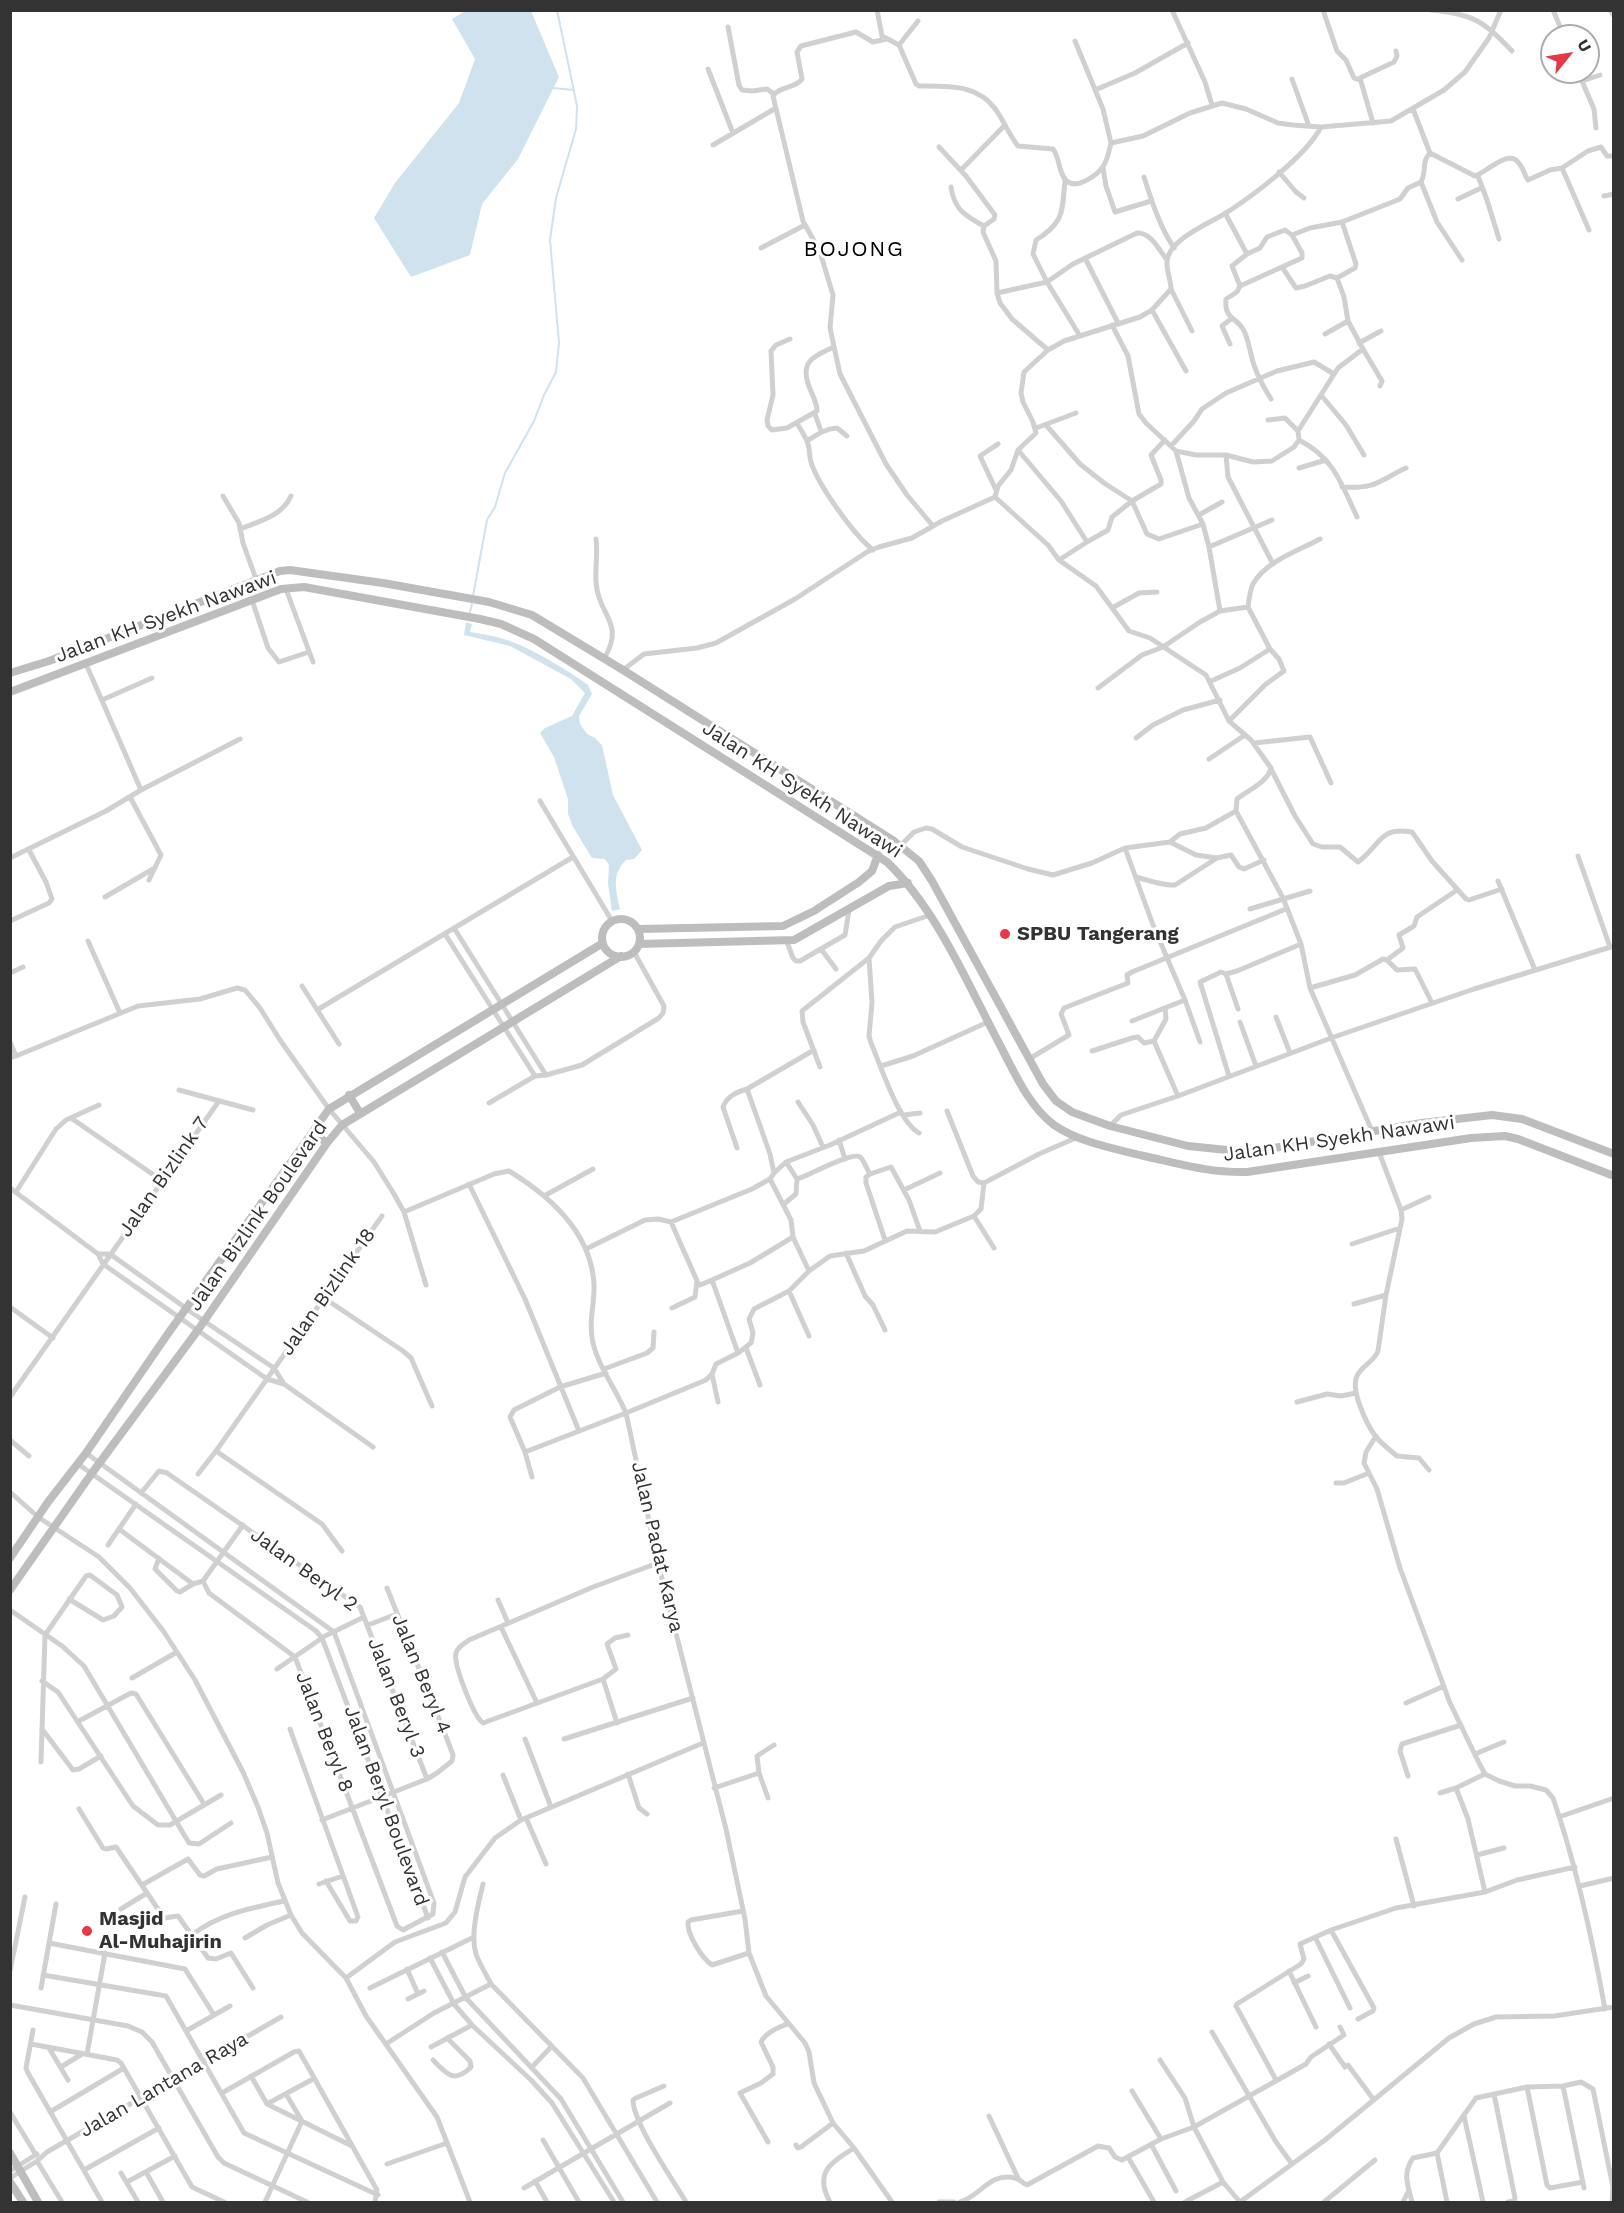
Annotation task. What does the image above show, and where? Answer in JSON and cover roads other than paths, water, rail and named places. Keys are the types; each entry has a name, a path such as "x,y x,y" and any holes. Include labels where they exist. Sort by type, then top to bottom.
{"main road":[{"name":"Jalan KH Syekh Nawawi","path":"10,673 49,661 256,579 290,570 383,583 501,605 532,615 623,670 900,846 919,861 929,875 1043,1084 1056,1101 1072,1112 1110,1126 1188,1146 1237,1151 1274,1148 1433,1122 1492,1115 1508,1116 1522,1119 1614,1154"},
{"name":"Jalan KH Syekh Nawawi","path":"10,692 286,589 304,587 501,624 534,639 878,855 908,883 930,915 1022,1086 1055,1126 1099,1145 1221,1173 1247,1172 1471,1138 1505,1136 1614,1176"},
{"path":"120,633 126,648"},
{"path":"638,929 783,926 814,911 859,882 872,871 878,855"},
{"path":"636,948 640,937 638,929 627,919 619,918 605,926 602,934 606,950 621,957 636,948 787,942 804,936 889,886 908,883"},
{"name":"Jalan Bizlink Boulevard","path":"10,1558 329,1109 603,943"},
{"name":"Jalan Bizlink Boulevard","path":"10,1590 92,1473 198,1330 327,1143 342,1125 621,957"},
{"path":"349,1095 360,1113"},
{"path":"312,1132 327,1143"},
{"path":"10,2153 16,2169 38,2202"},
{"path":"10,2180 23,2202"}],"street":[{"path":"877,10 879,30 886,39 899,45 916,84 953,86 972,90 986,98 1018,146 1053,149 1065,180 1065,204 1057,223 1036,240 1033,254 1080,336"},
{"path":"1172,10 1205,82 1212,105"},
{"path":"1323,10 1337,51 1346,60 1354,78 1360,80"},
{"path":"1431,10 1469,16 1492,30 1512,51"},
{"path":"1111,143 1143,136 1190,112 1222,103 1278,123 1321,127 1391,121 1444,90 1465,72 1484,45 1501,10"},
{"path":"1553,10 1559,24"},
{"path":"1610,10 1614,16"},
{"path":"899,45 918,21"},
{"path":"728,27 739,85 742,90 767,89 774,94 805,225 820,252 833,295 830,328 840,374 872,438 907,495 933,526"},
{"path":"774,94 799,84 802,79 797,52 801,46 856,32 873,42 886,39"},
{"path":"1065,180 1070,184 1077,184 1092,177 1102,168 1111,143 1103,109 1075,41"},
{"path":"1095,90 1135,73 1188,43"},
{"path":"1373,123 1360,77 1394,62 1397,56 1396,51"},
{"path":"708,69 733,134"},
{"path":"1292,79 1309,126"},
{"path":"1583,84 1594,109 1596,128"},
{"path":"713,145 776,108"},
{"path":"1413,109 1430,153 1455,167 1478,176"},
{"path":"961,170 1005,125"},
{"path":"1167,260 1174,248 1199,226 1225,213 1306,149 1316,138 1321,127"},
{"path":"939,147 961,170 995,215 994,219 984,226 983,232 996,261 997,293 1000,303 1012,319 1048,350"},
{"path":"1478,176 1488,167 1511,158 1516,159 1528,180 1550,170 1562,168 1582,154 1600,147 1607,156 1614,156"},
{"path":"1292,235 1310,228 1342,222 1400,199 1408,188 1421,182 1424,175 1424,161 1430,153"},
{"path":"1102,168 1109,199 1115,212 1150,201"},
{"path":"1562,168 1589,230"},
{"path":"1279,172 1304,198"},
{"path":"1478,176 1499,239"},
{"path":"1144,177 1150,201 1163,232 1174,248"},
{"path":"1421,182 1437,222 1462,260"},
{"path":"951,187 953,202 958,209 984,226"},
{"path":"1458,200 1481,188"},
{"path":"1604,196 1614,194"},
{"path":"1225,213 1247,254"},
{"path":"1282,267 1296,288 1330,276 1336,278 1355,268 1356,264 1342,222"},
{"path":"761,248 805,225"},
{"path":"1240,286 1232,266 1247,254 1260,248 1267,237 1285,230 1292,235 1302,253 1302,258 1240,286 1226,299 1225,304 1231,319 1245,332 1260,379 1271,399"},
{"path":"997,293 1047,282 1073,264 1133,234 1141,233 1148,236 1167,260 1171,289 1192,331"},
{"path":"1085,258 1128,356 1139,414 1174,448 1196,455 1226,455 1253,462 1272,461 1289,451 1299,440 1298,430 1334,374 1363,349"},
{"path":"1336,278 1344,297 1348,321 1382,381 1380,386"},
{"path":"623,670 644,654 716,643 795,599 873,550 912,538 995,494 1011,470 1018,450 1034,437 1036,428 1023,402 1024,372 1048,350 1064,341 1140,317 1152,310 1171,289"},
{"path":"1152,310 1186,371"},
{"path":"1230,344 1222,326 1231,319"},
{"path":"1324,334 1348,321"},
{"path":"1359,343 1381,331"},
{"path":"790,339 776,345 771,351 773,395 767,420 772,430 780,430 815,414 818,408 805,371 807,364 815,355 834,347"},
{"path":"1174,448 1202,409 1226,393 1278,371 1314,363 1334,374"},
{"path":"1321,395 1346,425 1364,455"},
{"path":"1036,428 1076,413"},
{"path":"815,414 821,431"},
{"path":"1268,420 1285,418 1298,430"},
{"path":"797,423 807,441 810,462 816,474 848,524 873,550"},
{"path":"1046,425 1080,464 1132,501 1147,534 1159,539 1203,524"},
{"path":"807,441 821,431 837,428 847,436"},
{"path":"1059,560 1108,530 1112,517 1132,501 1161,484 1151,455 1165,440"},
{"path":"1299,440 1311,446 1340,478 1357,517"},
{"path":"998,444 980,456 995,494 1048,545 1059,560 1096,586 1129,631 1150,638 1201,670 1211,681 1229,721 1254,744 1271,768 1295,816 1313,844 1322,848 1340,847 1358,862 1384,835 1398,830 1412,832 1457,890 1469,900 1502,889"},
{"path":"1174,448 1189,498 1203,524 1220,611"},
{"path":"1018,450 1061,501 1087,543"},
{"path":"1226,455 1227,477 1273,564"},
{"path":"1299,468 1326,460"},
{"path":"1342,487 1367,488 1407,468"},
{"path":"223,496 233,510 256,579"},
{"path":"240,529 280,513 291,496"},
{"path":"1199,515 1222,502"},
{"path":"1209,547 1272,520"},
{"path":"596,539 598,553 596,583 613,631 604,659"},
{"path":"1229,721 1273,678 1283,673 1279,659 1270,649 1248,607 1253,583 1273,564 1320,539"},
{"path":"286,589 314,662"},
{"path":"1112,608 1139,593 1157,592"},
{"path":"252,600 268,648 279,662 309,652"},
{"path":"1098,688 1142,656 1163,647 1220,611 1248,607"},
{"path":"1211,681 1240,668 1270,649"},
{"path":"86,664 141,790"},
{"path":"102,700 152,678"},
{"path":"1136,738 1153,725 1183,710 1220,700"},
{"path":"1209,759 1245,735"},
{"path":"1254,744 1310,738 1331,783"},
{"path":"10,858 240,739"},
{"path":"1271,768 1265,780 1238,799 1236,811 1283,898 1301,944 1310,987 1372,1131"},
{"path":"130,797 160,851 160,859 149,880"},
{"path":"540,801 612,921"},
{"path":"900,846 914,832 932,829 962,847 1053,875 1092,863 1125,848 1170,842 1180,834 1206,828 1236,811"},
{"path":"1170,842 1196,855 1217,858 1231,855 1244,869 1264,860"},
{"path":"1125,848 1200,1042"},
{"path":"10,921 49,903 52,899 29,850"},
{"path":"1110,1126 1121,1115 1331,1038 1431,1003 1612,946 1578,856"},
{"path":"317,1010 573,857"},
{"path":"1136,877 1162,882 1169,886 1175,885 1217,858"},
{"path":"105,897 155,867"},
{"path":"1498,880 1535,970"},
{"path":"1310,987 1354,975 1378,961 1387,960 1403,948 1399,935 1414,926 1417,917 1457,890"},
{"path":"1250,909 1310,891"},
{"path":"1029,1059 1069,1035 1061,1014 1064,1008 1128,983 1128,975 1166,958 1286,909"},
{"path":"787,942 793,958 800,961 845,935 849,910"},
{"path":"820,1066 802,1022 802,1011 869,958 895,927 930,915"},
{"path":"454,928 501,1004 508,1024 535,1076"},
{"path":"445,933 492,1009 508,1024 546,1075"},
{"path":"88,941 120,1013"},
{"path":"1229,1076 1200,982 1221,972 1226,974 1301,944"},
{"path":"489,1103 535,1076 582,1065 659,1018 664,1006 636,948"},
{"path":"821,949 836,969"},
{"path":"869,958 872,1003 869,1036 903,1113 913,1129 919,1133"},
{"path":"1387,960 1397,970 1415,969 1431,1003"},
{"path":"10,973 23,967"},
{"path":"1226,974 1238,1009"},
{"path":"302,986 339,1044"},
{"path":"10,1042 13,1057 138,1006 201,999 237,988 245,990 260,1008 329,1109 374,1162 404,1212 426,1286"},
{"path":"1132,1021 1185,1000"},
{"path":"1154,1041 1166,1019 1165,1008"},
{"path":"1276,1017 1290,1053"},
{"path":"881,1066 913,1056 988,1022"},
{"path":"1240,1022 1256,1066"},
{"path":"1092,1051 1138,1037 1143,1043 1154,1041"},
{"path":"1154,1041 1178,1096"},
{"path":"737,1148 723,1107 729,1098 814,1050"},
{"path":"747,1089 768,1145 774,1173"},
{"path":"179,1090 252,1110"},
{"name":"Jalan Bizlink 7","path":"10,1397 161,1180 219,1101"},
{"path":"798,1102 824,1148"},
{"path":"99,1105 71,1118 57,1129 13,1190 98,1254 103,1264 180,1319 267,1379 284,1384 373,1447"},
{"path":"947,1111 973,1176 984,1183 1039,1154 1079,1137"},
{"path":"404,1212 469,1184 500,1172 509,1171 544,1196 564,1215 586,1249 645,1220 658,1219 671,1222 752,1190 770,1179 786,1162 903,1113 920,1113"},
{"path":"71,1118 161,1180"},
{"path":"839,1140 845,1159"},
{"path":"1380,1152 1401,1210 1402,1219 1386,1295 1378,1351 1357,1375 1354,1382 1356,1393 1376,1436 1397,1456 1419,1458 1424,1461 1429,1470"},
{"path":"797,1179 845,1159 859,1156 870,1174"},
{"path":"784,1204 796,1194 797,1179 786,1162"},
{"path":"885,1240 866,1184 866,1177 891,1167 904,1190 920,1231"},
{"path":"544,1196 593,1169"},
{"path":"904,1190 940,1173"},
{"path":"770,1179 784,1204 794,1229 793,1237 809,1271"},
{"path":"525,1452 702,1383 712,1374 716,1364 746,1348 753,1339 750,1313 789,1291 823,1260 839,1254 864,1251 900,1233 934,1232 974,1216 981,1209 984,1183"},
{"path":"469,1184 525,1299 579,1431"},
{"path":"1401,1210 1429,1197"},
{"name":"Jalan Bizlink 18","path":"198,1474 382,1216"},
{"path":"974,1216 994,1248"},
{"path":"671,1222 700,1285 750,1263 793,1237"},
{"path":"1352,1244 1400,1228"},
{"name":"Jalan Padat Karya","path":"586,1249 594,1285 590,1326 594,1346 626,1413 658,1563 726,1829 749,1953 766,1996 809,2052 814,2083 833,2123 854,2148 892,2202"},
{"path":"846,1253 865,1296 873,1305 885,1330"},
{"path":"98,1254 110,1254 274,1368 284,1384"},
{"path":"712,1280 738,1353"},
{"path":"672,1308 694,1297 697,1281"},
{"path":"789,1291 809,1336"},
{"path":"1354,1304 1386,1295"},
{"path":"324,1298 411,1358 432,1406"},
{"path":"10,1307 53,1338"},
{"path":"532,1477 525,1452 510,1417 514,1410 560,1387 647,1353 653,1348 654,1332"},
{"path":"746,1348 760,1385"},
{"path":"712,1374 718,1402"},
{"path":"1297,1402 1327,1394 1341,1396 1356,1393"},
{"path":"1376,1436 1364,1457 1377,1489 1400,1568 1444,1686 1475,1755 1485,1774 1515,1786 1530,1786 1546,1790 1553,1798 1580,1886 1605,2009"},
{"path":"10,1440 29,1456"},
{"path":"216,1451 322,1524 342,1551"},
{"name":"Jalan Beryl Boulevard","path":"86,1453 141,1493 316,1631 328,1635"},
{"name":"Jalan Beryl Boulevard","path":"78,1464 136,1504 221,1556 328,1635 388,1793 435,1907 433,1914 428,1918 388,1793 328,1635"},
{"name":"Jalan Beryl 2","path":"141,1493 159,1471 167,1473 357,1605 364,1617"},
{"path":"1336,1483 1369,1473"},
{"path":"10,1492 38,1517 99,1557 130,1588 177,1652 195,1680 243,1772 258,1807 284,1901 291,1915 302,1933 346,1978 356,2000 437,2117 469,2202"},
{"path":"108,1545 136,1504"},
{"path":"159,1558 155,1569 180,1592 203,1581 243,1525"},
{"path":"119,1529 193,1584"},
{"path":"628,1635 615,1638 607,1644 616,1670 603,1679 483,1723 478,1720 456,1661 459,1647 469,1640 603,1583 658,1563"},
{"path":"41,1762 45,1635 69,1599 86,1576 117,1595 122,1607 118,1613 106,1620 69,1599"},
{"path":"203,1581 209,1593 295,1657"},
{"name":"Jalan Beryl 4","path":"387,1588 453,1755 452,1761 427,1779"},
{"path":"498,1600 508,1623"},
{"path":"10,1610 62,1646 84,1666 189,1843 194,1845 231,1823"},
{"path":"368,1625 398,1614"},
{"path":"277,1669 328,1635 364,1617"},
{"name":"Jalan Beryl 3","path":"364,1617 427,1779"},
{"path":"501,1627 537,1703"},
{"path":"132,1678 177,1652"},
{"name":"Jalan Beryl 8","path":"295,1657 397,1926 403,1930 428,1918"},
{"path":"603,1679 617,1723"},
{"path":"42,1681 58,1692 138,1812 161,1826 176,1821 221,1795"},
{"path":"1406,1703 1444,1686"},
{"path":"79,1721 131,1693 136,1694 204,1804"},
{"path":"564,1739 693,1698"},
{"path":"1408,1776 1400,1751 1402,1744 1461,1725"},
{"path":"41,1728 73,1770 101,1756"},
{"path":"290,1729 358,1917 355,1922 350,1922 323,1882 343,1876"},
{"path":"525,1739 550,1807"},
{"path":"1475,1755 1504,1742"},
{"path":"346,1978 395,1942 433,1930 450,1920 455,1912 465,1877 495,1838 524,1819 550,1807 703,1743"},
{"path":"768,1798 759,1773 757,1756 774,1745"},
{"path":"714,1788 759,1773"},
{"path":"628,1774 639,1808 647,1814"},
{"path":"1440,1794 1485,1774"},
{"path":"503,1775 546,1864"},
{"path":"322,1820 427,1779"},
{"path":"1456,1788 1468,1819 1485,1892"},
{"path":"1559,1817 1614,1798"},
{"path":"79,1809 103,1848 116,1847 164,1918 168,1919 177,1915 208,1958 216,1959 231,1953 253,1988"},
{"path":"1396,1839 1414,1906"},
{"path":"1476,1856 1504,1848"},
{"path":"142,1885 188,1859 200,1875 204,1876 217,1869 272,1857"},
{"path":"1276,2080 1236,2006 1304,1961 1300,1944 1331,1930 1396,1908 1485,1892 1517,1880 1575,1867"},
{"path":"1580,1886 1614,1878"},
{"path":"483,1884 474,1937 476,1953 491,1984 583,2078 657,2202"},
{"path":"121,1910 147,1893"},
{"path":"10,1971 25,1897"},
{"path":"192,1935 229,1914 284,1901"},
{"path":"41,1988 56,1904"},
{"path":"743,1911 691,1920 688,1922 688,1932 712,1965 749,1953"},
{"path":"244,1938 291,1915"},
{"path":"1331,1930 1374,2008 1373,2011 1358,2019"},
{"path":"370,1988 474,1937"},
{"path":"1315,1937 1350,2008"},
{"path":"49,1943 185,1969 214,2015"},
{"path":"442,1952 466,1998 561,2099 623,2202"},
{"path":"61,2067 85,2054 105,1953"},
{"path":"430,1958 454,2004 472,2025 531,2080 552,2103 614,2202"},
{"path":"407,1969 421,1993 408,1999"},
{"path":"1288,1971 1316,2027"},
{"path":"44,1975 166,1996 244,2133 378,2195"},
{"path":"1294,1983 1308,1976"},
{"path":"386,2044 423,2019 491,1984"},
{"path":"10,2005 128,2026 142,2032 152,2042 218,2157 224,2163 307,2202"},
{"path":"186,2031 230,2006"},
{"path":"1160,2060 1185,2098 1194,2127 1223,2181 1240,2202 1325,2140 1449,2038 1474,2024 1496,2017 1554,2016 1614,2007"},
{"name":"Jalan Lantana Raya","path":"10,2180 16,2169 281,2017"},
{"path":"768,2142 740,2093 761,2083 773,2074 761,2042 763,2037 773,2030 787,2024"},
{"path":"430,2047 472,2025"},
{"path":"989,2116 1018,2178 1027,2185 1098,2146 1109,2148 1118,2160 1161,2139 1194,2127 1306,2064 1311,2057 1344,2035 1340,2027"},
{"path":"33,2030 26,2068 28,2073 102,2202"},
{"path":"1212,2032 1276,2142 1292,2164"},
{"path":"433,2060 455,2077 462,2075 471,2067 470,2061 447,2037"},
{"path":"31,2044 117,2060 142,2098 192,2187 216,2201 224,2202"},
{"path":"1329,2044 1345,2067 1348,2065 1374,2100"},
{"path":"532,2067 552,2046"},
{"path":"49,2048 68,2080"},
{"path":"222,2093 297,2050 377,2190 378,2195 375,2202"},
{"path":"50,2112 124,2068"},
{"path":"531,2080 538,2074"},
{"path":"251,2076 267,2104 352,2146"},
{"path":"267,2104 313,2079"},
{"path":"1412,2202 1406,2177 1407,2167 1413,2158 1437,2153 1476,2098 1527,2087 1563,2086 1581,2082 1593,2089 1613,2187 1612,2202"},
{"path":"664,2086 633,2100 639,2122 686,2202"},
{"path":"1527,2087 1547,2185 1550,2188 1584,2185 1563,2086"},
{"path":"1132,2091 1161,2139"},
{"path":"286,2094 302,2121"},
{"path":"1494,2094 1515,2198 1514,2201 1508,2202"},
{"path":"524,2188 670,2103"},
{"path":"10,2112 62,2202"},
{"path":"1464,2116 1483,2202"},
{"path":"266,2202 302,2121"},
{"path":"796,2145 798,2148 801,2147 833,2123"},
{"path":"84,2170 159,2128"},
{"path":"543,2140 579,2202"},
{"path":"387,2164 447,2143"},
{"path":"1151,2144 1176,2191"},
{"path":"830,2202 822,2183 824,2174 835,2160 854,2148"},
{"path":"1437,2153 1447,2202"},
{"path":"127,2182 175,2156"},
{"path":"1128,2157 1154,2202"},
{"path":"1324,2202 1376,2160"},
{"path":"146,2172 160,2202"},
{"path":"121,2173 138,2202"},
{"path":"960,2202 974,2196 992,2180 1002,2176 1018,2178"},
{"path":"535,2181 547,2202"},
{"path":"1185,2202 1223,2181"},
{"path":"1402,2202 1409,2190"},
{"path":"939,2202 954,2202"}],"water":[{"path":"465,11 531,11 559,77 518,159 482,204 470,255 411,277 374,218 395,183 459,103 475,59 452,19"},
{"path":"466,622 472,624 470,632 498,637 518,644 549,660 588,685 592,694 579,716 580,724 587,734 602,745 613,795 642,850 634,859 626,860 618,871 616,883 620,909 612,911 608,883 609,865 605,859 592,858 573,827 568,814 568,799 554,757 540,733 545,728 572,716 585,693 571,679 510,646 464,635"}],"waterway":[{"path":"473,596 487,520 495,507 505,473 534,421 556,372 559,343 550,240 556,198 576,129 577,106 557,10"},
{"path":"553,88 574,90"},
{"path":"470,612 472,604"}],"place":[{"name":"SPBU Tangerang","path":"1005,934"},
{"name":"Masjid Al-Muhajirin","path":"87,1931"}],"district":[{"name":"BOJONG","path":"854,250"}]}
